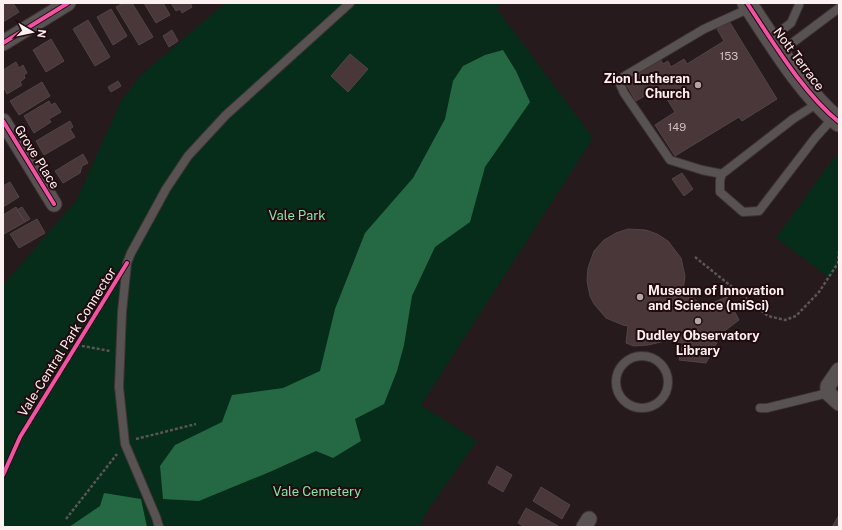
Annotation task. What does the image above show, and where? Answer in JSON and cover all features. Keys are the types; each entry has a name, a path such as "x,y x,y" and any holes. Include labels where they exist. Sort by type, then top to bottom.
{"street":[{"path":"3,43 68,3"},
{"name":"Nott Terrace","path":"749,5 775,46 819,102 836,120"},
{"name":"Grove Place","path":"3,121 54,204"},
{"path":"839,370 828,386 828,393 839,403"}],"lane":[{"name":"Vale-Central Park Connector","path":"158,527 156,517 125,444 119,387 122,312 127,264 131,253 166,189 188,156 226,115 350,3"},
{"path":"722,174 702,170 670,160 624,93 620,84 623,77 704,29 749,5"},
{"path":"775,46 791,24 799,5"},
{"path":"775,46 839,8"},
{"path":"819,102 794,119 722,174 720,180 720,192 743,212 758,211 815,138 836,120"},
{"path":"642,355 651,357 659,361 664,367 668,376 667,393 662,400 655,405 647,408 638,408 627,403 618,393 616,385 617,376 620,368 626,361 633,357 642,355"},
{"path":"760,408 767,408 828,393"}],"path":[{"path":"696,257 768,316 785,320 796,316 819,292 838,263 839,251"},
{"path":"77,345 120,352"}],"green space":[{"name":"Vale Park","path":"225,3 501,3 497,9 593,138 421,405 477,441 429,508 419,527 3,527 3,285 76,201 121,101 140,76"},
{"path":"836,155 839,157 839,265 830,278 776,238"}],"shaded area":[{"path":"503,50 516,71 530,102 485,167 470,222 435,247 412,296 404,345 397,371 384,404 355,419 361,441 333,458 316,451 199,501 163,499 160,466 175,445 222,422 232,395 283,388 320,371 335,309 365,233 413,178 445,119 453,81 463,66 485,55"},
{"path":"104,493 141,499 147,527 69,527 100,506"}],"building":[{"path":"3,3 13,3 19,12 3,22"},
{"path":"123,3 132,3 153,37 139,45 116,7"},
{"path":"144,3 163,3 170,15 156,23"},
{"path":"171,3 190,3 192,7 182,13 180,9 176,11"},
{"path":"111,9 127,36 113,45 97,17"},
{"path":"88,20 110,57 95,66 73,29"},
{"name":"Zion Lutheran Church","path":"729,21 777,99 742,121 739,117 675,156 655,125 675,112 662,91 651,98 648,94 636,101 623,79 659,57 663,64 668,61 671,67 684,59 687,64 724,41 717,29"},
{"path":"172,30 178,41 169,47 163,36"},
{"path":"51,39 64,61 46,72 33,50"},
{"path":"350,54 368,69 348,92 331,76"},
{"path":"16,62 19,68 23,65 27,73 24,75 25,78 20,82 22,85 7,94 3,86 3,70"},
{"path":"118,81 121,86 111,92 108,87"},
{"path":"42,82 50,96 19,115 10,101"},
{"path":"49,101 51,105 55,103 61,112 49,119 51,122 34,133 24,116"},
{"path":"70,121 73,127 70,129 75,137 44,155 36,141"},
{"path":"83,154 88,163 82,166 80,173 63,183 55,171"},
{"path":"682,173 693,189 684,196 672,179"},
{"path":"10,182 19,197 3,207 3,186"},
{"path":"16,207 25,222 4,234 3,215"},
{"path":"22,207 30,219 25,222 17,210"},
{"path":"37,219 45,233 19,248 10,234"},
{"name":"Museum of Innovation and Science (miSci)","path":"628,229 646,230 657,234 668,241 681,258 685,276 683,291 704,306 727,297 739,320 722,333 706,363 679,360 683,343 665,341 648,345 634,346 626,343 628,326 606,318 594,304 590,296 587,281 588,268 594,251 604,240 616,233"},
{"path":"497,466 512,475 503,492 488,483"},
{"path":"541,487 570,505 562,519 533,501"},
{"path":"526,508 558,526 525,527 518,523"},
{"path":"839,515 839,527 832,527"}],"cycle path":[{"path":"3,43 68,3"},
{"path":"747,3 801,82 813,97 839,122"},
{"path":"3,121 54,204"},
{"path":"3,475 20,437 127,263"}],"place":[{"name":"Zion Lutheran Church","path":"698,85"},
{"name":"Museum of Innovation and Science (miSci)","path":"640,297"},
{"name":"Dudley Observatory Library","path":"698,321"}],"park label":[{"name":"Vale Cemetery","path":"317,491"}]}
